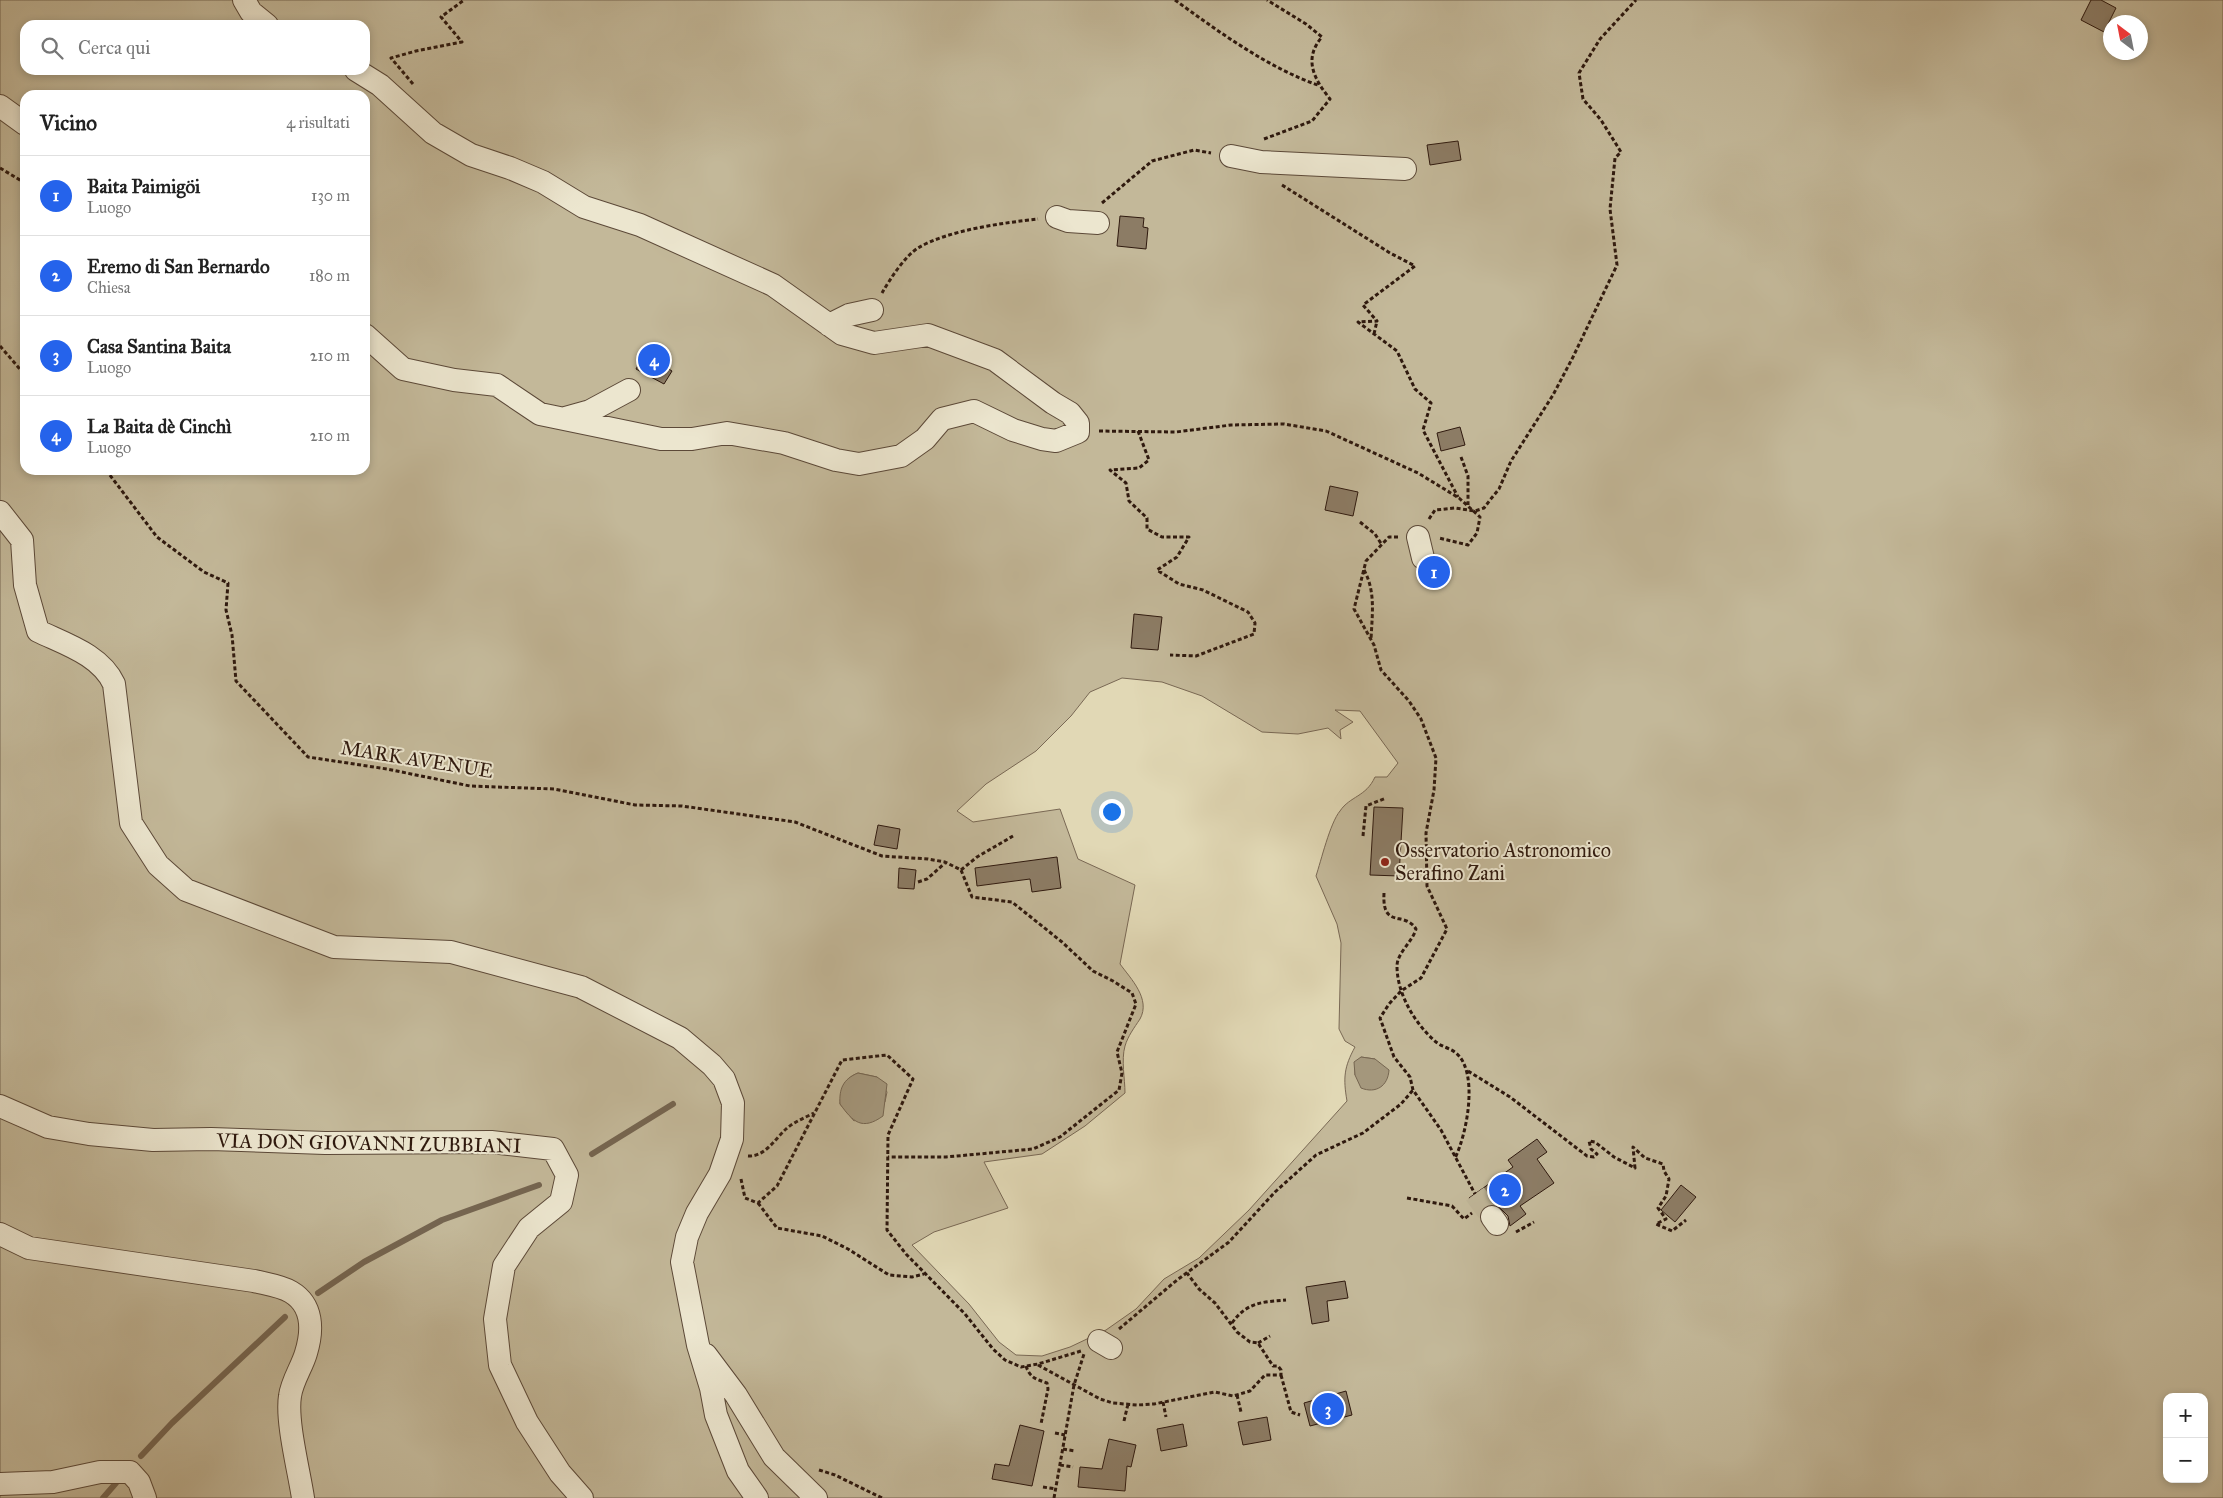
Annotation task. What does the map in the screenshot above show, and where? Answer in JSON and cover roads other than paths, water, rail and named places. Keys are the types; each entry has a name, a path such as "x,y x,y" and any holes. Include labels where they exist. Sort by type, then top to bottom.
{"street":[{"path":"244,0 251,12 261,20"},
{"path":"364,75 380,85 432,133 471,156 535,178 584,207 640,225 773,285 842,334 874,343 928,335 995,360 1053,403 1070,413 1078,423 1078,432 1056,441 1042,439 1013,430 974,411 942,419 925,439 901,456 859,464 836,460 784,444 727,433 692,439 661,438 540,414 497,385 454,380 403,369 370,339"},
{"path":"0,106 20,120"},
{"path":"1231,156 1261,162 1405,169"},
{"path":"1057,217 1068,221 1098,223"},
{"path":"829,325 849,315 872,310"},
{"path":"564,419 590,411 628,390"},
{"path":"0,512 22,540 25,585 38,631 86,654 100,664 114,684 131,822 158,865 186,890 334,947 452,952 581,987 680,1038 712,1065 724,1079 733,1103 732,1139 720,1174 697,1212 682,1262 698,1345 711,1388 716,1415 738,1471 758,1498"},
{"name":"VIA DON GIOVANNI ZUBBIANI","path":"0,1106 48,1127 89,1134 153,1140 210,1139 325,1143 491,1142 553,1150 567,1175 561,1202 529,1228 504,1266 495,1319 500,1365 527,1422 560,1473 582,1498"},
{"path":"0,1234 29,1248 254,1281 290,1291 301,1300 308,1309 310,1319 309,1337 306,1353 290,1396 292,1426 303,1498"},
{"path":"698,1345 736,1395 774,1457 816,1498"},
{"path":"0,1484 53,1482 100,1472 130,1472 139,1482 145,1498"}],"waterway":[{"path":"592,1154 673,1104"},
{"path":"318,1293 364,1262 442,1220 539,1185"},
{"path":"141,1456 172,1423 285,1317"},
{"path":"103,1498 116,1483"}],"tunnel":[{"path":"1475,1194 1492,1217"}],"place":[{"name":"La Baita dè Cinchì","path":"654,360"},
{"name":"Baita Paimigöi","path":"1434,572"},
{"name":"Osservatorio Astronomico Serafino Zani","path":"1385,862"},
{"name":"Eremo di San Bernardo","path":"1505,1190"},
{"name":"Casa Santina Baita","path":"1328,1409"}]}
